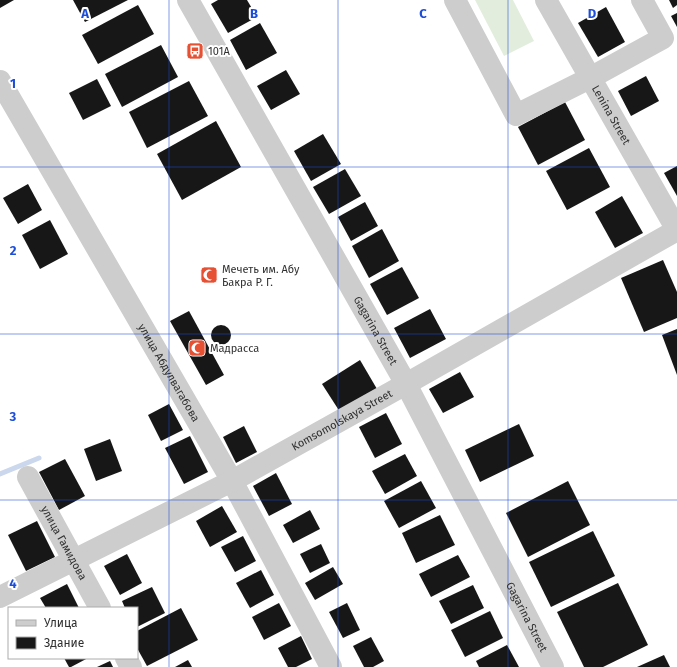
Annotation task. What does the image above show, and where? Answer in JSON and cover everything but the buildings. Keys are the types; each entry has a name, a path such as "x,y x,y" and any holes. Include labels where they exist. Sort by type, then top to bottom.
{"street":[{"name":"Gagarina Street","path":"188,0 406,384 553,667"},
{"path":"455,0 516,115 590,78 663,38 642,0"},
{"name":"Lenina Street","path":"546,0 677,230"},
{"name":"улица Абдулвагабова","path":"0,81 232,481 331,667"},
{"name":"Komsomolskaya Street","path":"0,597 232,481 677,230"},
{"name":"улица Гамидова","path":"28,477 99,607"}],"green space":[{"path":"475,0 513,0 534,41 504,56"}],"waterway":[{"path":"0,474 39,458"}],"place":[{"name":"101А","path":"195,51"},
{"name":"Мечеть им. Абу Бакра Р. Г.","path":"209,275"},
{"name":"Мадрасса","path":"197,348"}]}
